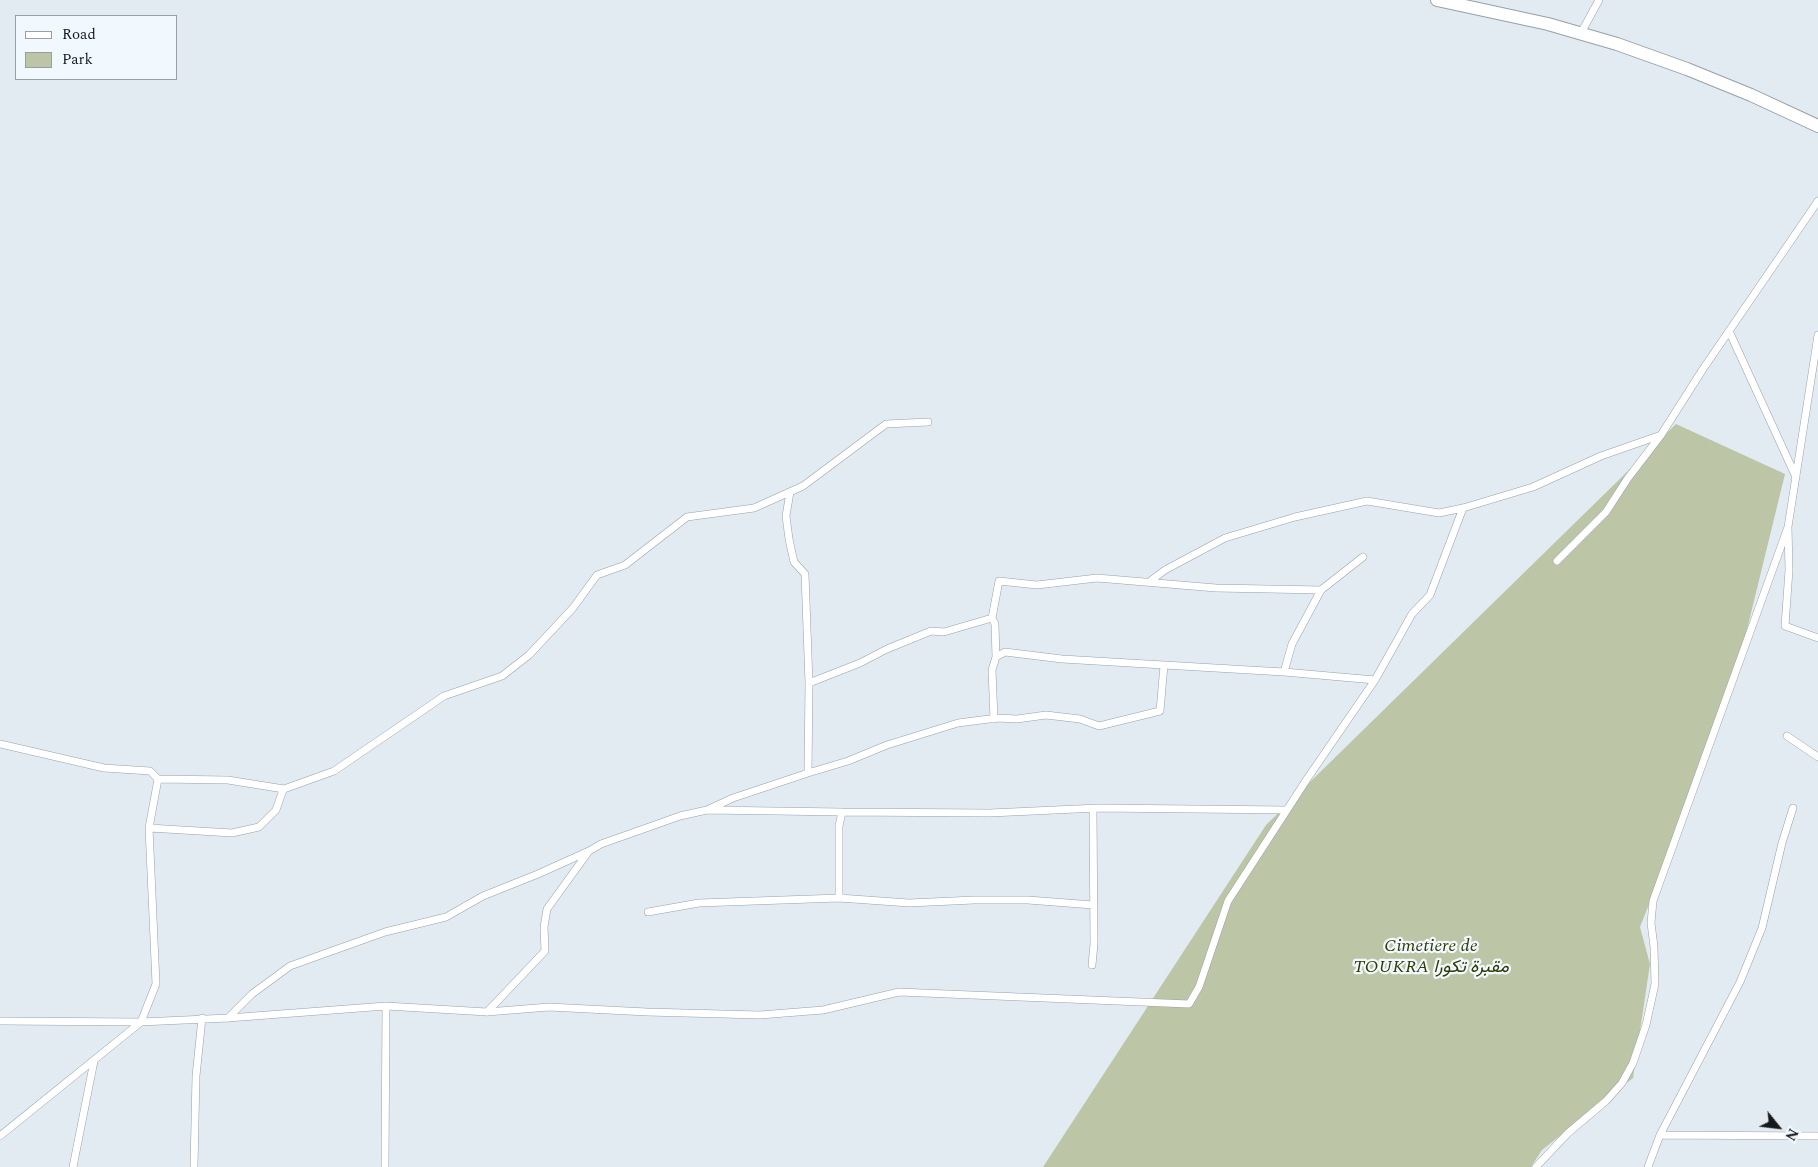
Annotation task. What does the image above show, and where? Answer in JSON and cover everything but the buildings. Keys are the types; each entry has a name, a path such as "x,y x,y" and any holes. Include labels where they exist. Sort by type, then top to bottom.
{"highway":[{"path":"1437,0 1487,10 1581,33 1617,44 1696,72 1818,126"}],"street":[{"path":"1581,33 1599,0"},
{"path":"1557,562 1606,512 1628,478 1661,435 1818,201"},
{"path":"1729,331 1796,477"},
{"path":"1818,335 1788,526 1789,570 1785,626 1818,638"},
{"path":"0,744 104,768 150,771 158,779 228,780 284,789 334,771 444,696 502,676 529,655 573,608 597,575 625,565 687,517 754,508 803,486 886,424 928,422"},
{"path":"1149,582 1165,570 1225,538 1295,517 1366,502 1439,513 1463,508 1533,486 1601,456 1661,435"},
{"path":"790,492 786,516 789,539 794,562 805,574 809,683 808,773"},
{"path":"0,1021 142,1022 228,1018 386,1006 487,1012 549,1007 647,1012 760,1014 823,1010 899,992 1189,1004 1199,987 1228,901 1375,680 1412,614 1430,595 1463,508"},
{"path":"1536,1167 1568,1133 1606,1101 1622,1083 1633,1063 1646,1025 1655,984 1651,923 1653,900 1788,526"},
{"path":"1284,672 1292,644 1321,590 1363,557"},
{"path":"994,719 992,670 996,657 995,624 992,618 999,581 1037,585 1097,578 1216,588 1321,590"},
{"path":"809,683 932,631 944,632 992,618"},
{"path":"996,657 1005,652 1062,658 1284,672 1375,680"},
{"path":"228,1018 252,994 290,966 385,932 446,916 483,896 538,874 601,844 680,816 707,810 733,798 848,761 887,745 958,723 994,719 1017,719 1046,714 1080,719 1099,726 1160,711 1164,665"},
{"path":"1787,736 1818,757"},
{"path":"0,1136 142,1022 156,984 149,828 158,779"},
{"path":"149,828 232,833 259,827 276,810 283,790"},
{"path":"1648,1167 1660,1135 1744,973 1762,928 1782,843 1793,808"},
{"path":"707,810 990,813 1093,809 1287,810"},
{"path":"1092,965 1093,809"},
{"path":"839,898 838,826 842,812"},
{"path":"487,1012 545,951 544,927 547,909 589,850"},
{"path":"648,912 699,903 839,898 910,904 974,900 1028,900 1093,905"},
{"path":"385,1167 386,1006"},
{"path":"194,1167 196,1076 202,1018"},
{"path":"73,1167 94,1061"},
{"path":"1660,1135 1818,1136"}],"green space":[{"name":"Cimetiere de TOUKRA مقبرة تكورا","path":"1676,424 1785,474 1730,699 1640,927 1650,964 1633,1078 1542,1150 1531,1167 1043,1167 1266,825"}]}
